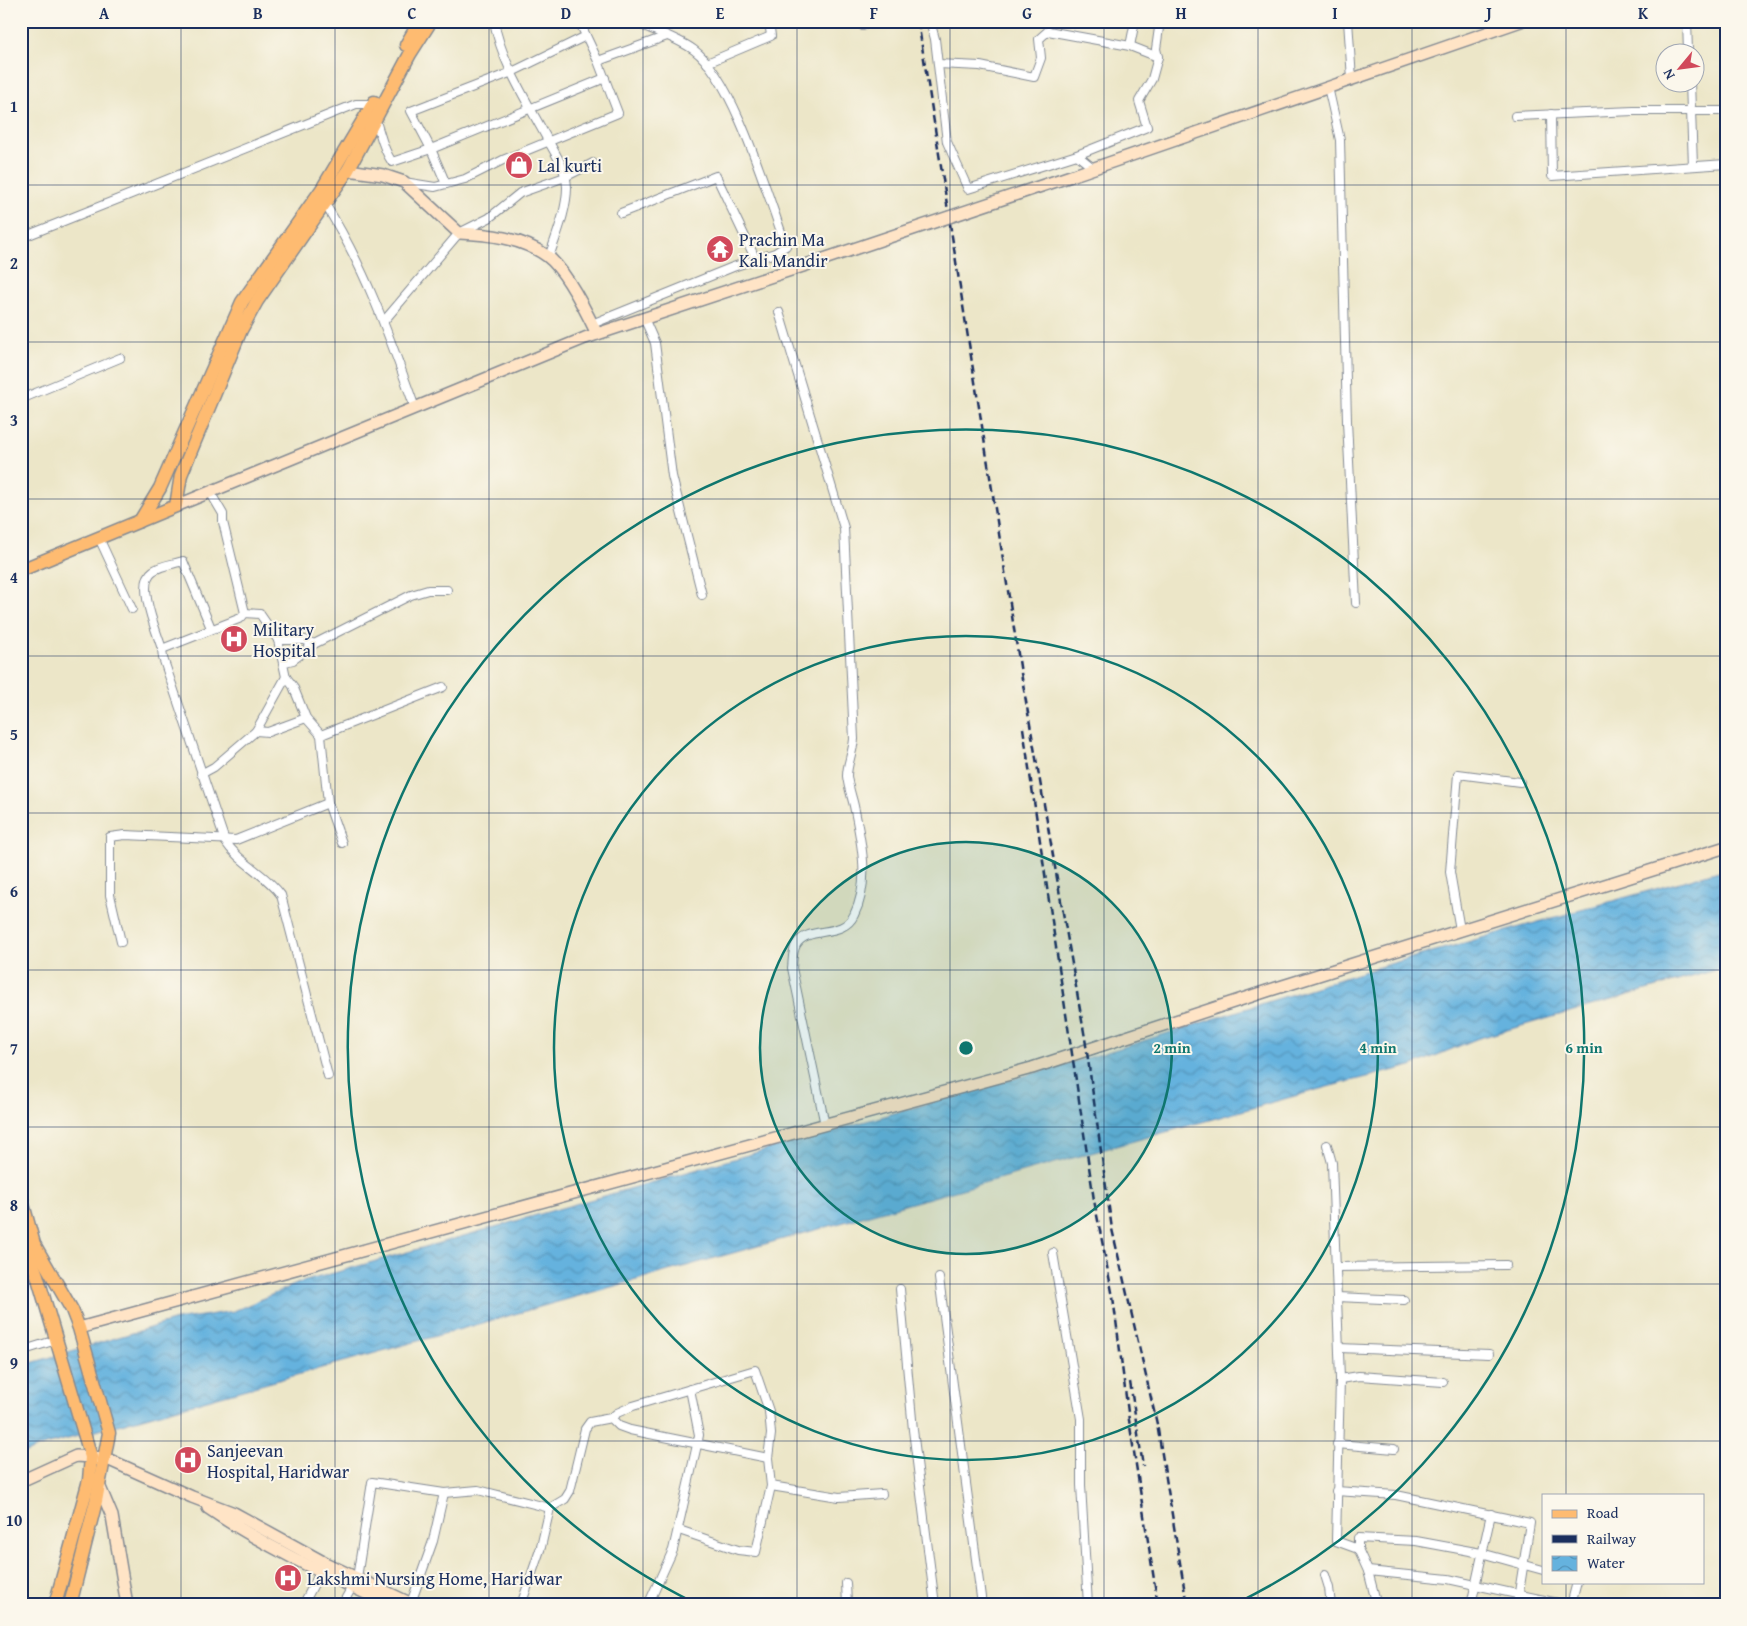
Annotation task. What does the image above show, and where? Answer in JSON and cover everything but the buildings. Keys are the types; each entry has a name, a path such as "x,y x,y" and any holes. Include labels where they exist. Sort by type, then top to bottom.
{"main road":[{"path":"21,570 176,506 181,475 241,330 257,301 348,170 373,112 420,21"},
{"path":"140,522 160,488 242,302 322,189 431,21"},
{"path":"21,1197 34,1244 72,1310 81,1332 109,1433 99,1485 70,1605"},
{"path":"21,1230 91,1457 89,1480 55,1605"}],"street":[{"path":"494,21 496,35 512,72 564,169 567,189 559,227 548,257"},
{"path":"348,170 383,175 404,182 435,187 465,179 503,160 618,113 598,61 579,21"},
{"path":"176,506 415,408 594,329 775,253 786,246 742,128 717,73 695,51 667,36 632,21"},
{"path":"707,63 771,36 769,21"},
{"path":"930,21 938,64 947,142 968,189 1077,155 1147,127 1139,101 1152,79 1158,57 1156,49 1160,21"},
{"path":"1130,46 1136,21"},
{"path":"1348,21 1352,79"},
{"path":"594,329 644,318 818,261 1520,21"},
{"path":"1687,21 1688,42"},
{"path":"938,64 980,66 1034,77 1041,58 1039,39 1048,31 1130,46 1158,57"},
{"path":"446,184 431,149 411,111 512,72 586,36"},
{"path":"598,61 667,36"},
{"path":"21,238 348,107 368,104 373,112 383,150 392,162 404,160 605,78"},
{"path":"1328,87 1340,140 1347,421 1356,603"},
{"path":"1690,92 1693,166"},
{"path":"1515,116 1691,110 1726,112"},
{"path":"1550,114 1552,176 1726,164"},
{"path":"1077,155 1093,168"},
{"path":"383,175 389,157"},
{"path":"384,322 459,233 488,218 520,193 565,177 593,164"},
{"path":"621,213 716,176 756,260"},
{"path":"404,182 459,233 488,234 527,245 548,257 574,292 594,329"},
{"path":"326,204 349,243 384,322 415,408"},
{"path":"779,312 844,528 854,739 854,751 847,775 864,855 861,889 854,915 850,921 840,928 802,939 796,945 793,953 792,968 825,1125"},
{"path":"644,318 655,343 672,476 702,596"},
{"path":"21,399 120,358"},
{"path":"210,492 222,514 245,613"},
{"path":"99,538 132,609"},
{"path":"211,628 183,561 152,571 145,581 146,596 162,649 162,658 201,774 225,841 231,850 272,882 281,895 328,1076"},
{"path":"284,662 293,660 314,644 411,595 428,590 447,590"},
{"path":"162,649 205,634 211,628 241,618 245,613"},
{"path":"245,613 260,614 278,640 286,677 294,686 306,718 321,735 328,803 342,843"},
{"path":"278,640 306,640 314,644"},
{"path":"201,774 214,767 256,731 286,677"},
{"path":"321,735 443,687"},
{"path":"256,731 268,732 306,718"},
{"path":"1460,930 1450,872 1458,774 1520,782"},
{"path":"121,942 110,895 110,837 125,835 236,840 328,803"},
{"path":"81,1332 1032,1068 1460,930 1726,847"},
{"path":"1327,1145 1332,1163 1340,1379 1336,1541 1358,1549"},
{"path":"1053,1253 1081,1418 1081,1485 1088,1605"},
{"path":"1336,1267 1506,1265"},
{"path":"939,1278 982,1605"},
{"path":"900,1289 913,1430 935,1605"},
{"path":"1337,1297 1404,1300"},
{"path":"21,1352 57,1345"},
{"path":"1339,1348 1489,1354"},
{"path":"521,1605 540,1548 550,1508 565,1499 570,1490 585,1429 590,1422 611,1418 617,1412 633,1406 755,1370 769,1411 771,1434 768,1458 771,1486 756,1552 738,1550 679,1530"},
{"path":"1340,1379 1359,1376 1444,1382"},
{"path":"648,1605 673,1550 698,1444 699,1435 690,1389"},
{"path":"611,1418 618,1426 630,1430 768,1458"},
{"path":"1337,1444 1394,1449"},
{"path":"21,1481 76,1456 104,1458 192,1498 234,1513 322,1567 354,1582 413,1604 433,1542 444,1493"},
{"path":"342,1605 354,1582 372,1482 444,1493 478,1490 550,1508"},
{"path":"99,1485 112,1516 127,1605"},
{"path":"771,1486 839,1497 882,1494"},
{"path":"1336,1491 1396,1495 1491,1514 1530,1524 1517,1605"},
{"path":"1471,1605 1491,1514"},
{"path":"1377,1605 1368,1571 1358,1549 1358,1538 1416,1541 1481,1553 1542,1570"},
{"path":"303,1605 322,1567"},
{"path":"1368,1571 1448,1578 1558,1603"},
{"path":"1325,1575 1331,1605"},
{"path":"354,1582 391,1605"},
{"path":"846,1582 847,1605"},
{"path":"1571,1605 1576,1584"}],"water":[{"path":"1726,869 1726,967 1476,1039 1411,1066 1327,1087 42,1446 21,1455 21,1366 176,1320 234,1311 299,1283 1101,1054 1379,967"}],"railway":[{"path":"918,21 1021,673 1085,1038 1112,1229 1157,1424 1187,1605"},
{"path":"1023,728 1094,1200 1113,1297 1129,1420 1158,1605"},
{"path":"1130,1382 1143,1466"}],"place":[{"name":"Lal kurti","path":"519,165"},
{"name":"Prachin Ma Kali Mandir","path":"720,249"},
{"name":"Military Hospital","path":"234,639"},
{"name":"Sanjeevan Hospital, Haridwar","path":"188,1460"},
{"name":"Lakshmi Nursing Home, Haridwar","path":"288,1578"}]}
